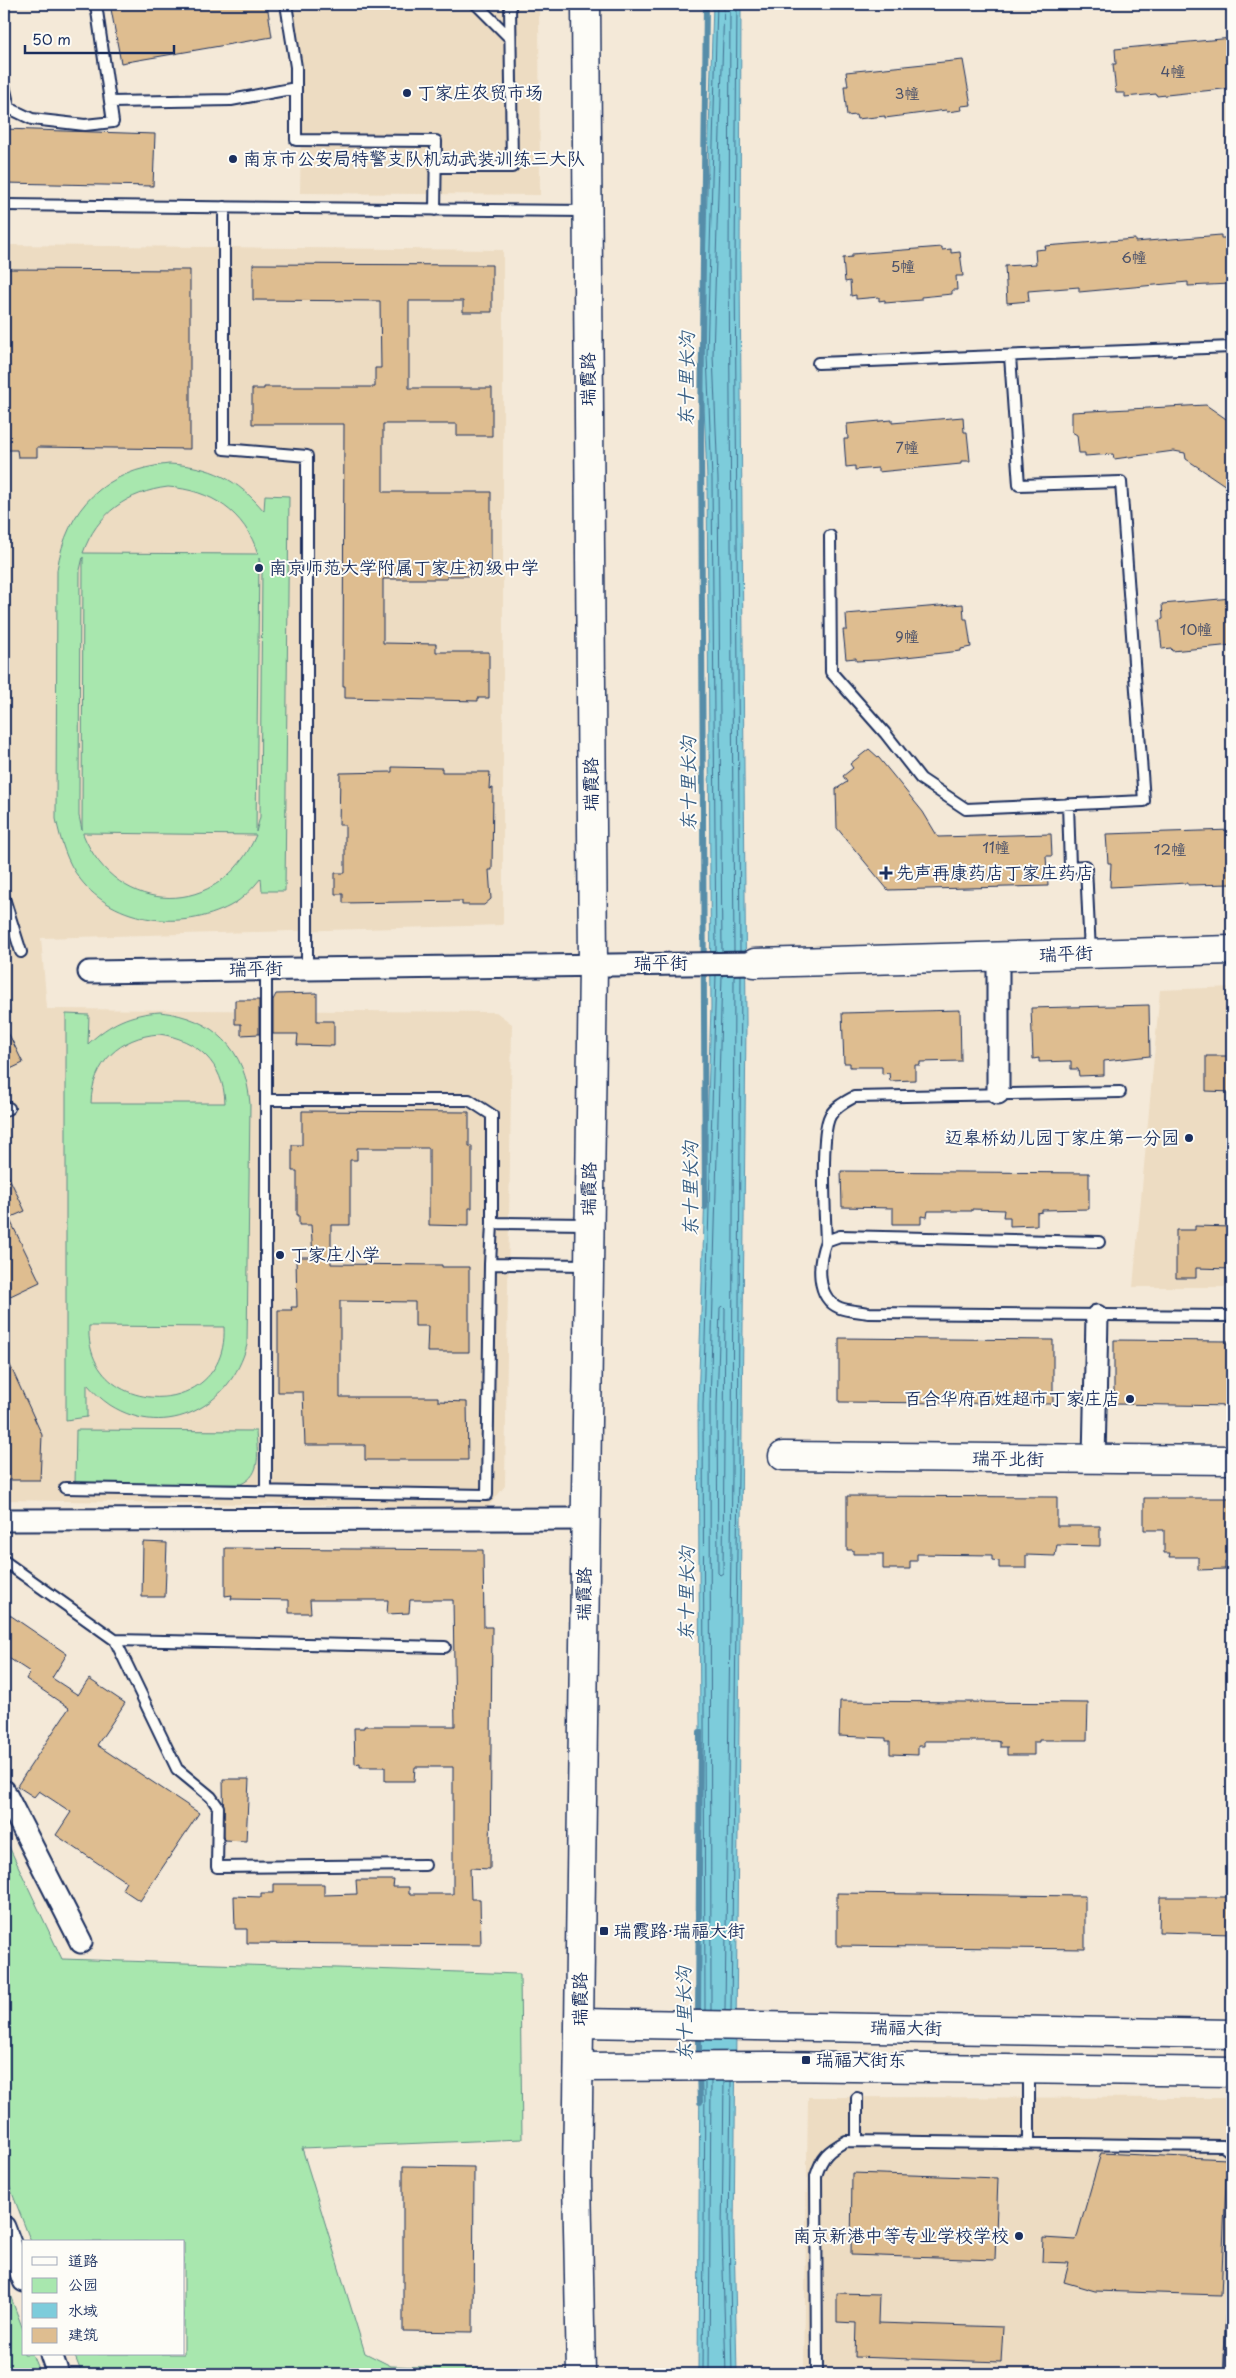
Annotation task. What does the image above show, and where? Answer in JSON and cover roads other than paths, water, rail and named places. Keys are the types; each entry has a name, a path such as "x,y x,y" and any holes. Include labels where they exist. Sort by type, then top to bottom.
{"street":[{"name":"瑞霞路","path":"581,2374 578,2179 593,964 586,4"},
{"name":"瑞平街","path":"89,972 754,963 1232,950"},
{"path":"998,956 998,1093"},
{"path":"1094,1460 1097,1316"},
{"name":"瑞平北街","path":"783,1456 1232,1460"},
{"path":"4,1520 585,1519"},
{"path":"4,1791 81,1942"},
{"name":"瑞福大街","path":"580,2022 1232,2034"},
{"path":"580,2067 776,2066 1232,2072"},
{"path":"4,2227 22,2276"},
{"path":"52,2356 58,2374"}],"lane":[{"path":"4,85 9,108 32,119 84,125 113,122 96,4"},
{"path":"286,4 296,68 296,140 436,141 435,210"},
{"path":"476,4 510,38"},
{"path":"435,167 512,167 510,4"},
{"path":"110,102 231,100 296,88"},
{"path":"4,205 587,211"},
{"path":"224,208 224,449 307,456 307,969"},
{"path":"818,363 1232,347"},
{"path":"830,536 831,672 885,733 921,779 966,809 1144,801 1121,482 1019,485 1010,356"},
{"path":"1068,804 1070,867 1086,866 1090,954"},
{"path":"4,898 21,952"},
{"path":"266,969 266,1491"},
{"path":"1120,1092 854,1097 841,1105 830,1116 825,1134 826,1241 821,1264 822,1288 827,1300 841,1308 868,1313 1232,1316"},
{"path":"65,1488 487,1495 492,1115 469,1100 266,1100"},
{"path":"492,1224 589,1224"},
{"path":"826,1241 840,1236 1099,1242"},
{"path":"490,1264 588,1265"},
{"path":"4,1561 115,1640 177,1769 211,1797 218,1807 217,1867 425,1865"},
{"path":"115,1640 445,1647"},
{"path":"1029,2070 1029,2142"},
{"path":"857,2098 857,2142"},
{"path":"818,2374 816,2176 820,2164 829,2150 846,2142 1029,2142 1223,2146 1232,2152"},
{"path":"1230,2374 1232,2313"}],"water":[{"path":"713,4 741,4 740,263 746,1022 734,2233 737,2374 698,2374 701,1889 698,1405 711,1007 707,479 702,356"}],"waterway":[{"name":"东十里长沟","path":"705,1207 701,428 706,4"},
{"name":"东十里长沟","path":"698,2020 700,1732"},
{"name":"东十里长沟","path":"699,2032 699,2060"},
{"name":"东十里长沟","path":"699,2072 700,2102"}],"place":[{"name":"丁家庄农贸市场","path":"407,93"},
{"name":"南京市公安局特警支队机动武装训练三大队","path":"233,159"},
{"name":"南京师范大学附属丁家庄初级中学","path":"259,568"},
{"name":"先声再康药店丁家庄药店","path":"886,873"},
{"name":"迈皋桥幼儿园丁家庄第一分园","path":"1189,1138"},
{"name":"丁家庄小学","path":"280,1255"},
{"name":"百合华府百姓超市丁家庄店","path":"1130,1399"},
{"name":"瑞霞路·瑞福大街","path":"604,1931"},
{"name":"瑞福大街东","path":"806,2060"},
{"name":"南京新港中等专业学校学校","path":"1019,2236"}]}
